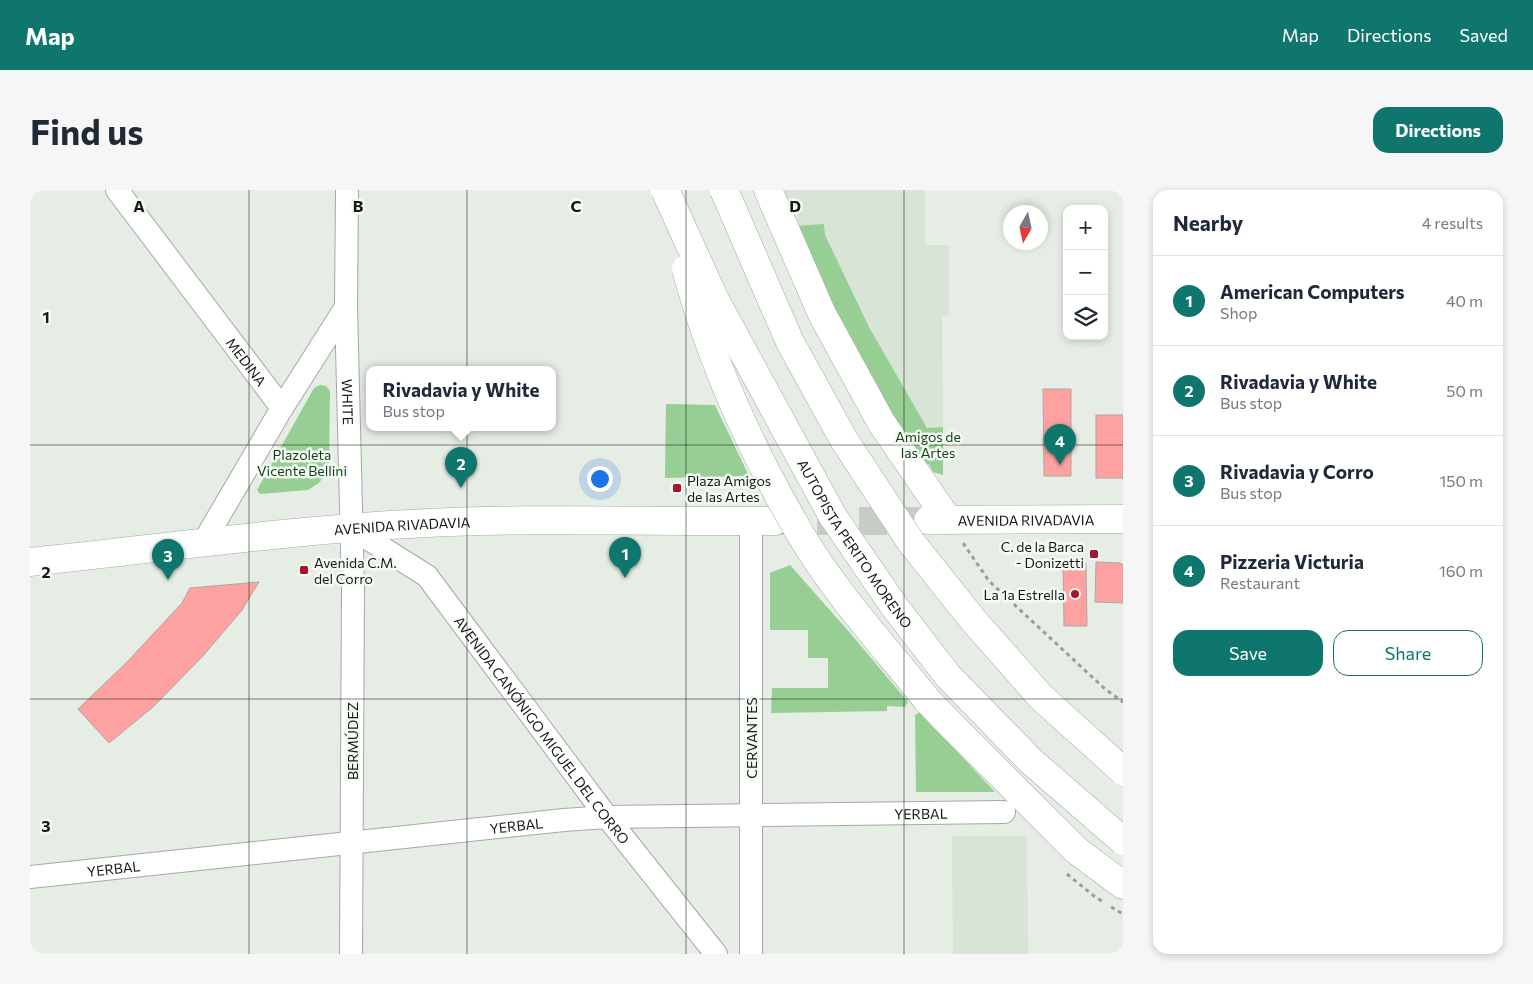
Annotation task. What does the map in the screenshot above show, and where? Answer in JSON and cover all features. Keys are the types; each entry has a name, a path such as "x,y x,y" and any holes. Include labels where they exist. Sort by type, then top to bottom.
{"main road":[{"path":"665,190 697,308 727,387 759,458 802,536 841,593 927,700 1076,850 1123,885"},
{"name":"AUTOPISTA PERITO MORENO","path":"665,190 715,300 832,516 894,606 948,676 1025,756 1123,841"},
{"path":"724,190 790,342 844,440 911,542 973,620 1041,697 1123,771"},
{"path":"768,190 822,314 938,520"},
{"name":"AVENIDA RIVADAVIA","path":"938,520 1123,519"},
{"name":"AVENIDA RIVADAVIA","path":"30,562 352,528 411,524 505,521 763,521"}],"street":[{"name":"MEDINA","path":"116,190 282,408"},
{"name":"WHITE","path":"347,190 346,307 352,528"},
{"path":"203,543 282,408 346,307"},
{"name":"CERVANTES","path":"751,954 752,816 763,521"},
{"name":"AVENIDA CANÓNIGO MIGUEL DEL CORRO","path":"352,528 428,576 607,817 716,954"},
{"name":"BERMÚDEZ","path":"351,954 352,528"},
{"name":"YERBAL","path":"30,877 607,817 1004,812"}],"path":[{"path":"938,520 989,581 1105,689 1123,702"}],"shaded area":[{"path":"778,190 925,190 925,245 949,245 949,315 942,316 943,427 927,428 869,327 825,235 824,225 794,226"},
{"path":"952,836 1027,836 1028,954 953,954"}],"green space":[{"name":"Amigos de las Artes","path":"824,224 825,235 869,327 927,428 943,427 943,475 933,472 929,464 925,465 900,431 854,353 794,226"},
{"name":"Plazoleta Vicente Bellini","path":"320,385 326,386 330,391 329,468 319,483 308,490 260,494 257,490 314,388"},
{"path":"666,404 715,405 749,476 665,478"},
{"path":"790,565 908,702 905,707 887,706 887,711 771,713 772,688 828,688 828,658 808,658 808,630 770,630 770,573"},
{"path":"920,712 995,792 916,792 915,715"}],"building":[{"path":"1043,389 1071,389 1071,476 1044,476"},
{"path":"1096,415 1123,415 1123,478 1096,478"},
{"path":"1096,562 1120,563 1123,565 1123,603 1095,602"},
{"name":"La 1a Estrella","path":"1063,563 1086,563 1087,626 1064,626"},
{"path":"259,582 242,610 202,657 153,707 109,743 78,709 127,662 182,603 190,588"}],"tunnel":[{"path":"775,521 919,521"}],"place":[{"name":"Pizzeria Victuria","path":"1060,465"},
{"name":"Rivadavia y White","path":"461,488"},
{"name":"Plaza Amigos de las Artes","path":"677,488"},
{"name":"C. de la Barca - Donizetti","path":"1094,554"},
{"name":"Avenida C.M. del Corro","path":"304,570"},
{"name":"American Computers","path":"625,578"},
{"name":"Rivadavia y Corro","path":"168,580"},
{"name":"La 1a Estrella","path":"1075,594"}]}
